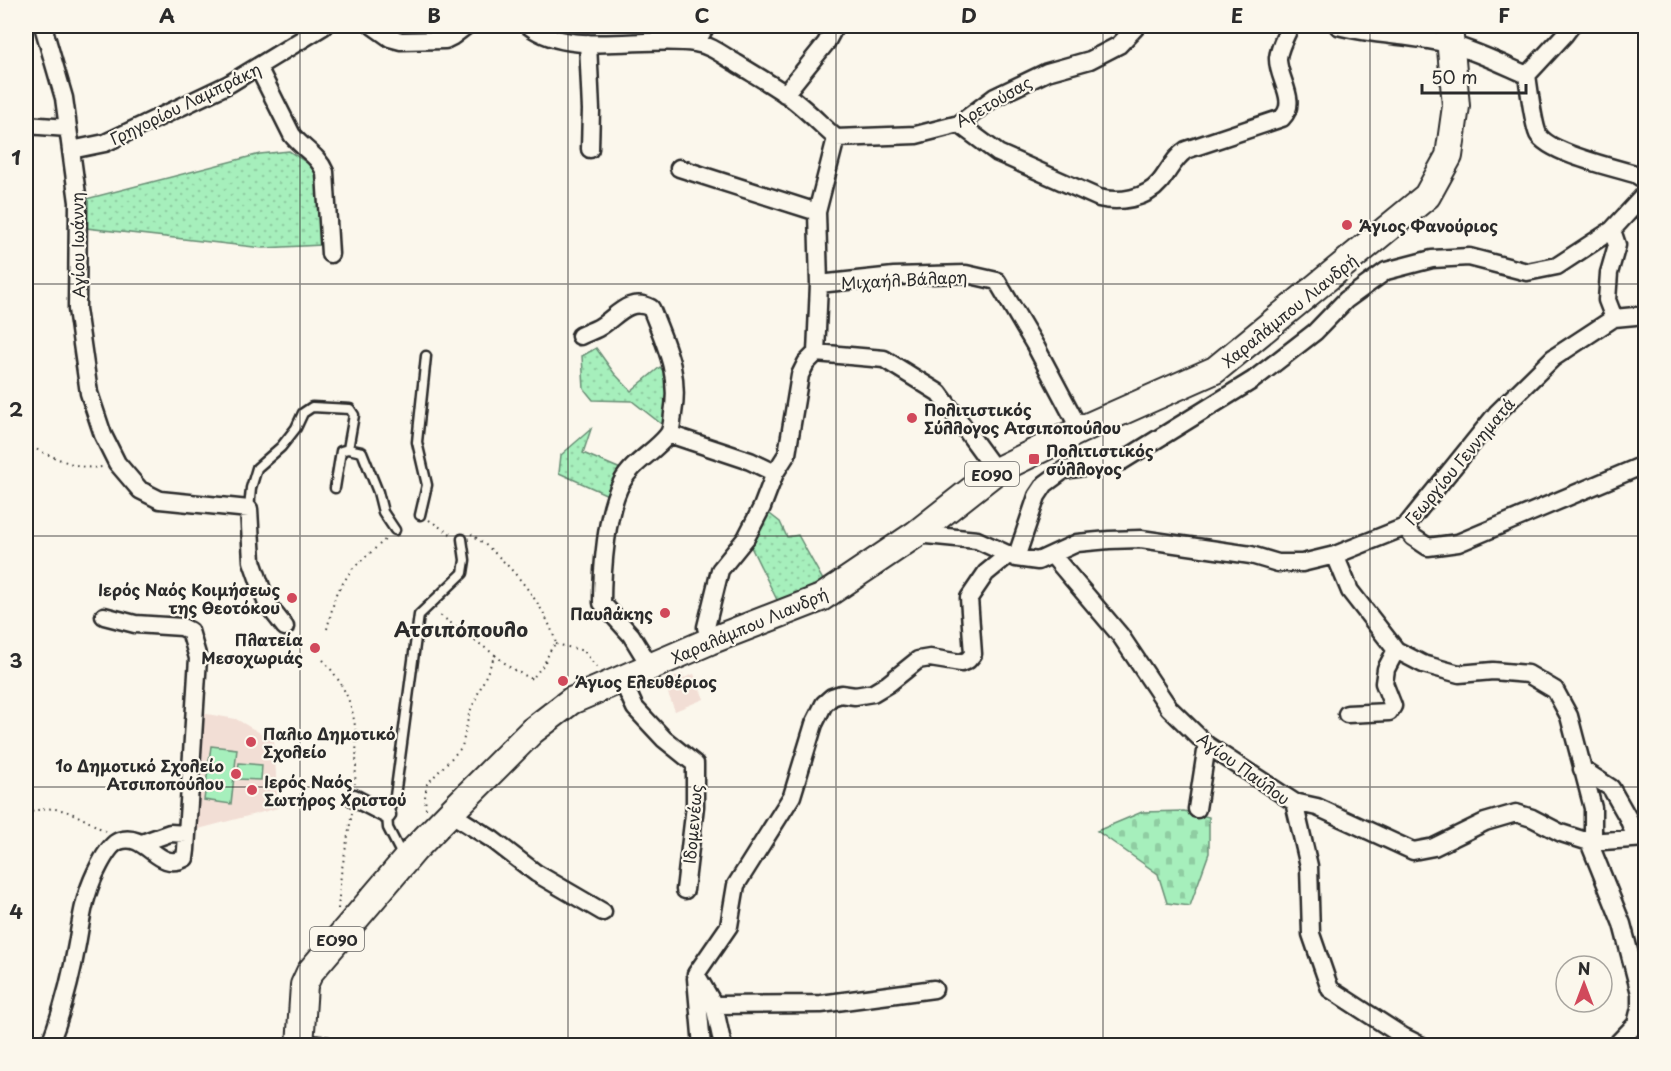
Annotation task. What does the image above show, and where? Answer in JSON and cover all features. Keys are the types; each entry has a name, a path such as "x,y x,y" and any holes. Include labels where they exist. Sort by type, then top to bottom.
{"main road":[{"name":"Χαραλάμπου Λιανδρή","path":"410,856 532,731 571,701 710,641 821,598 916,534 996,471 1080,430 1215,370 1427,196 1449,156 1456,106 1452,32"},
{"name":"ΕΟ90","path":"300,1044 304,984 310,972 410,856"}],"street":[{"name":"Αγίου Ιωάννη","path":"43,26 64,98 78,202 77,309 89,393 103,435 117,463 140,490 160,500 249,509"},
{"name":"Γρηγορίου Λαμπράκη","path":"71,150 105,143 230,84 324,26"},
{"path":"373,26 390,38 401,41 445,40 466,26"},
{"path":"529,26 551,38 588,43 644,33 696,43 713,49 785,94 836,138 817,212 819,284 816,353 806,363 800,375 787,454 775,473 762,507 746,538 720,570 706,627 710,641"},
{"path":"696,43 706,26"},
{"path":"785,94 826,44 835,26"},
{"name":"Αρετούσας","path":"836,138 916,135 959,124 995,97 1047,72 1090,60 1119,45 1137,26"},
{"path":"959,124 998,153 1099,198 1115,201 1146,193 1159,184 1176,158 1186,150 1282,118 1286,114 1289,104 1278,57 1290,26"},
{"path":"1338,26 1357,31 1452,32 1471,51 1527,75"},
{"path":"1527,75 1570,26"},
{"path":"588,43 590,149"},
{"path":"258,67 292,135 299,145 320,160 325,172 330,254"},
{"path":"1527,75 1538,135 1560,150 1635,174 1646,181"},
{"path":"26,125 68,128"},
{"path":"679,168 817,212"},
{"path":"702,1046 696,974 729,926 736,885 792,796 814,724 824,704 832,697 841,694 855,696 873,693 918,660 930,658 961,663 968,660 973,654 969,598 986,573 1012,557 1037,496 1045,484 1064,470 1122,461 1253,380 1315,332 1346,300 1386,272 1432,259 1469,256 1501,267 1527,272 1557,266 1612,230 1646,194"},
{"path":"1612,230 1617,245 1609,273 1607,300 1614,318"},
{"name":"Μιχαήλ Βάλαρη","path":"819,284 894,276 966,274 997,281 1036,347 1080,430"},
{"path":"580,336 598,328 619,311 634,304 644,304 651,308 675,374 676,394 669,434 622,480 611,509 606,555 602,567 602,603 631,635 650,666"},
{"name":"Γεωργίου Γεννηματά","path":"1012,557 1038,561 1077,543 1141,539 1251,555 1278,563 1302,563 1335,555 1405,527 1497,413 1553,358 1614,318 1646,315"},
{"path":"816,353 885,359 939,393 996,471"},
{"path":"669,434 750,461 775,473"},
{"path":"1405,527 1413,537 1428,547 1458,543 1646,464"},
{"path":"249,509 252,561 267,604 285,627"},
{"path":"916,534 977,540 1012,557"},
{"path":"1335,555 1350,591 1396,650 1423,664 1459,674 1493,671 1528,674 1555,690 1569,716 1593,808 1593,833 1588,842"},
{"name":"Αγίου Παύλου","path":"1053,556 1120,635 1169,708 1207,745 1294,802 1309,867 1311,934 1330,989 1422,1046"},
{"path":"104,616 135,624 182,627 190,631 194,638 198,658 196,714 184,858 177,862 164,861 142,843"},
{"path":"1347,714 1389,712 1393,706 1384,683 1386,669 1396,650"},
{"name":"Ιδομενέως","path":"615,683 664,739 695,764 695,806 685,890"},
{"path":"1197,809 1207,745"},
{"path":"1294,802 1317,807 1413,851 1434,847 1485,822 1516,813 1588,842 1641,838 1611,789 1582,769"},
{"path":"354,798 387,815"},
{"path":"442,821 493,840 536,873 603,912"},
{"path":"49,1046 60,1018 87,895 105,854 113,844 120,840 142,843 170,833 187,834"},
{"path":"1588,842 1622,924 1640,993 1640,1008 1636,1024 1615,1046"},
{"path":"696,974 714,1005 723,1046"},
{"path":"714,1005 821,1004 934,989"},
{"path":"300,1044 328,1046"}],"lane":[{"path":"420,515 427,485 417,442 426,356"},
{"path":"249,509 251,488 257,468 281,447 296,428 303,413 312,407 350,409 354,415 348,449"},
{"path":"335,488 341,451 348,449 362,452 378,492 383,512 395,530"},
{"path":"410,856 388,828 387,815 395,796 419,615 463,573 465,560 462,539"}],"path":[{"path":"26,445 92,468 117,463"},
{"path":"462,539 468,532 490,547 510,566 554,633 556,644"},
{"path":"327,629 336,594 352,569"},
{"path":"428,606 512,669 532,679 556,644"},
{"path":"556,644 584,651 600,672 615,683"},
{"path":"442,821 428,821 425,796 427,784 462,747 469,714 495,656"},
{"path":"324,660 336,674"},
{"path":"26,814 48,807 69,812 120,840"}],"shaded area":[{"path":"683,674 684,678 694,674 704,699 675,711 665,686 675,682 674,677"},
{"name":"1ο Δημοτικό Σχολείο Ατσιποπούλου","path":"201,713 236,719 274,741 278,808 191,831"}],"green space":[{"path":"289,151 309,164 320,175 322,245 263,248 86,228 86,199 260,154"},
{"path":"596,348 614,373 631,391 660,367 669,378 664,426 632,401 593,400 584,389 582,356"},
{"path":"591,429 583,453 623,470 610,496 559,473 561,455"},
{"path":"766,511 780,522 787,537 798,535 824,582 779,604 750,545"},
{"path":"211,746 237,749 231,804 204,800"},
{"path":"239,763 262,765 261,780 237,779"},
{"path":"1184,811 1209,817 1209,853 1190,906 1167,903 1158,874 1097,831 1142,812"}],"place":[{"name":"Άγιος Φανούριος","path":"1347,225"},
{"name":"Πολιτιστικός Σύλλογος Ατσιποπούλου","path":"912,418"},
{"name":"Πολιτιστικός σύλλογος","path":"1034,459"},
{"name":"Ιερός Ναός Κοιμήσεως της Θεοτόκου","path":"292,598"},
{"name":"Παυλάκης","path":"665,613"},
{"name":"Πλατεία Μεσοχωριάς","path":"315,648"},
{"name":"Άγιος Ελευθέριος","path":"563,681"},
{"name":"Παλιο Δημοτικό Σχολείο","path":"251,742"},
{"name":"1ο Δημοτικό Σχολείο Ατσιποπούλου","path":"236,774"},
{"name":"Ιερός Ναός Σωτήρος Χριστού","path":"252,790"}],"district":[{"name":"Ατσιπόπουλο","path":"461,629"}]}
